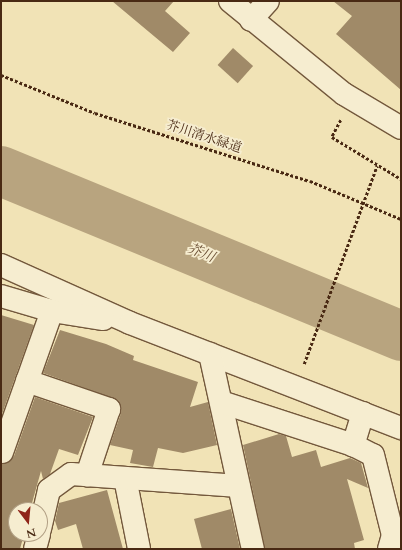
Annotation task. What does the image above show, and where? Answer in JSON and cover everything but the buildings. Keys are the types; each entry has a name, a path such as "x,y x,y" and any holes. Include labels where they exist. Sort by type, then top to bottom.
{"street":[{"path":"230,1 251,20 347,96 401,128"},
{"path":"251,20 268,1"},
{"path":"1,265 130,323 401,428"},
{"path":"1,296 52,311 130,323"},
{"path":"2,452 52,311"},
{"path":"210,354 253,549"},
{"path":"27,381 109,409 87,475"},
{"path":"221,402 353,445 373,455 393,535 389,549"},
{"path":"353,445 363,414"},
{"path":"46,502 49,490 71,474 239,486"},
{"path":"125,478 139,549"}],"path":[{"name":"芥川清水緑道","path":"1,74 95,113 310,181 401,219"},
{"path":"347,96 332,137 377,166 401,179"},
{"path":"295,387 377,166"}],"waterway":[{"name":"芥川","path":"1,171 401,336"}]}
